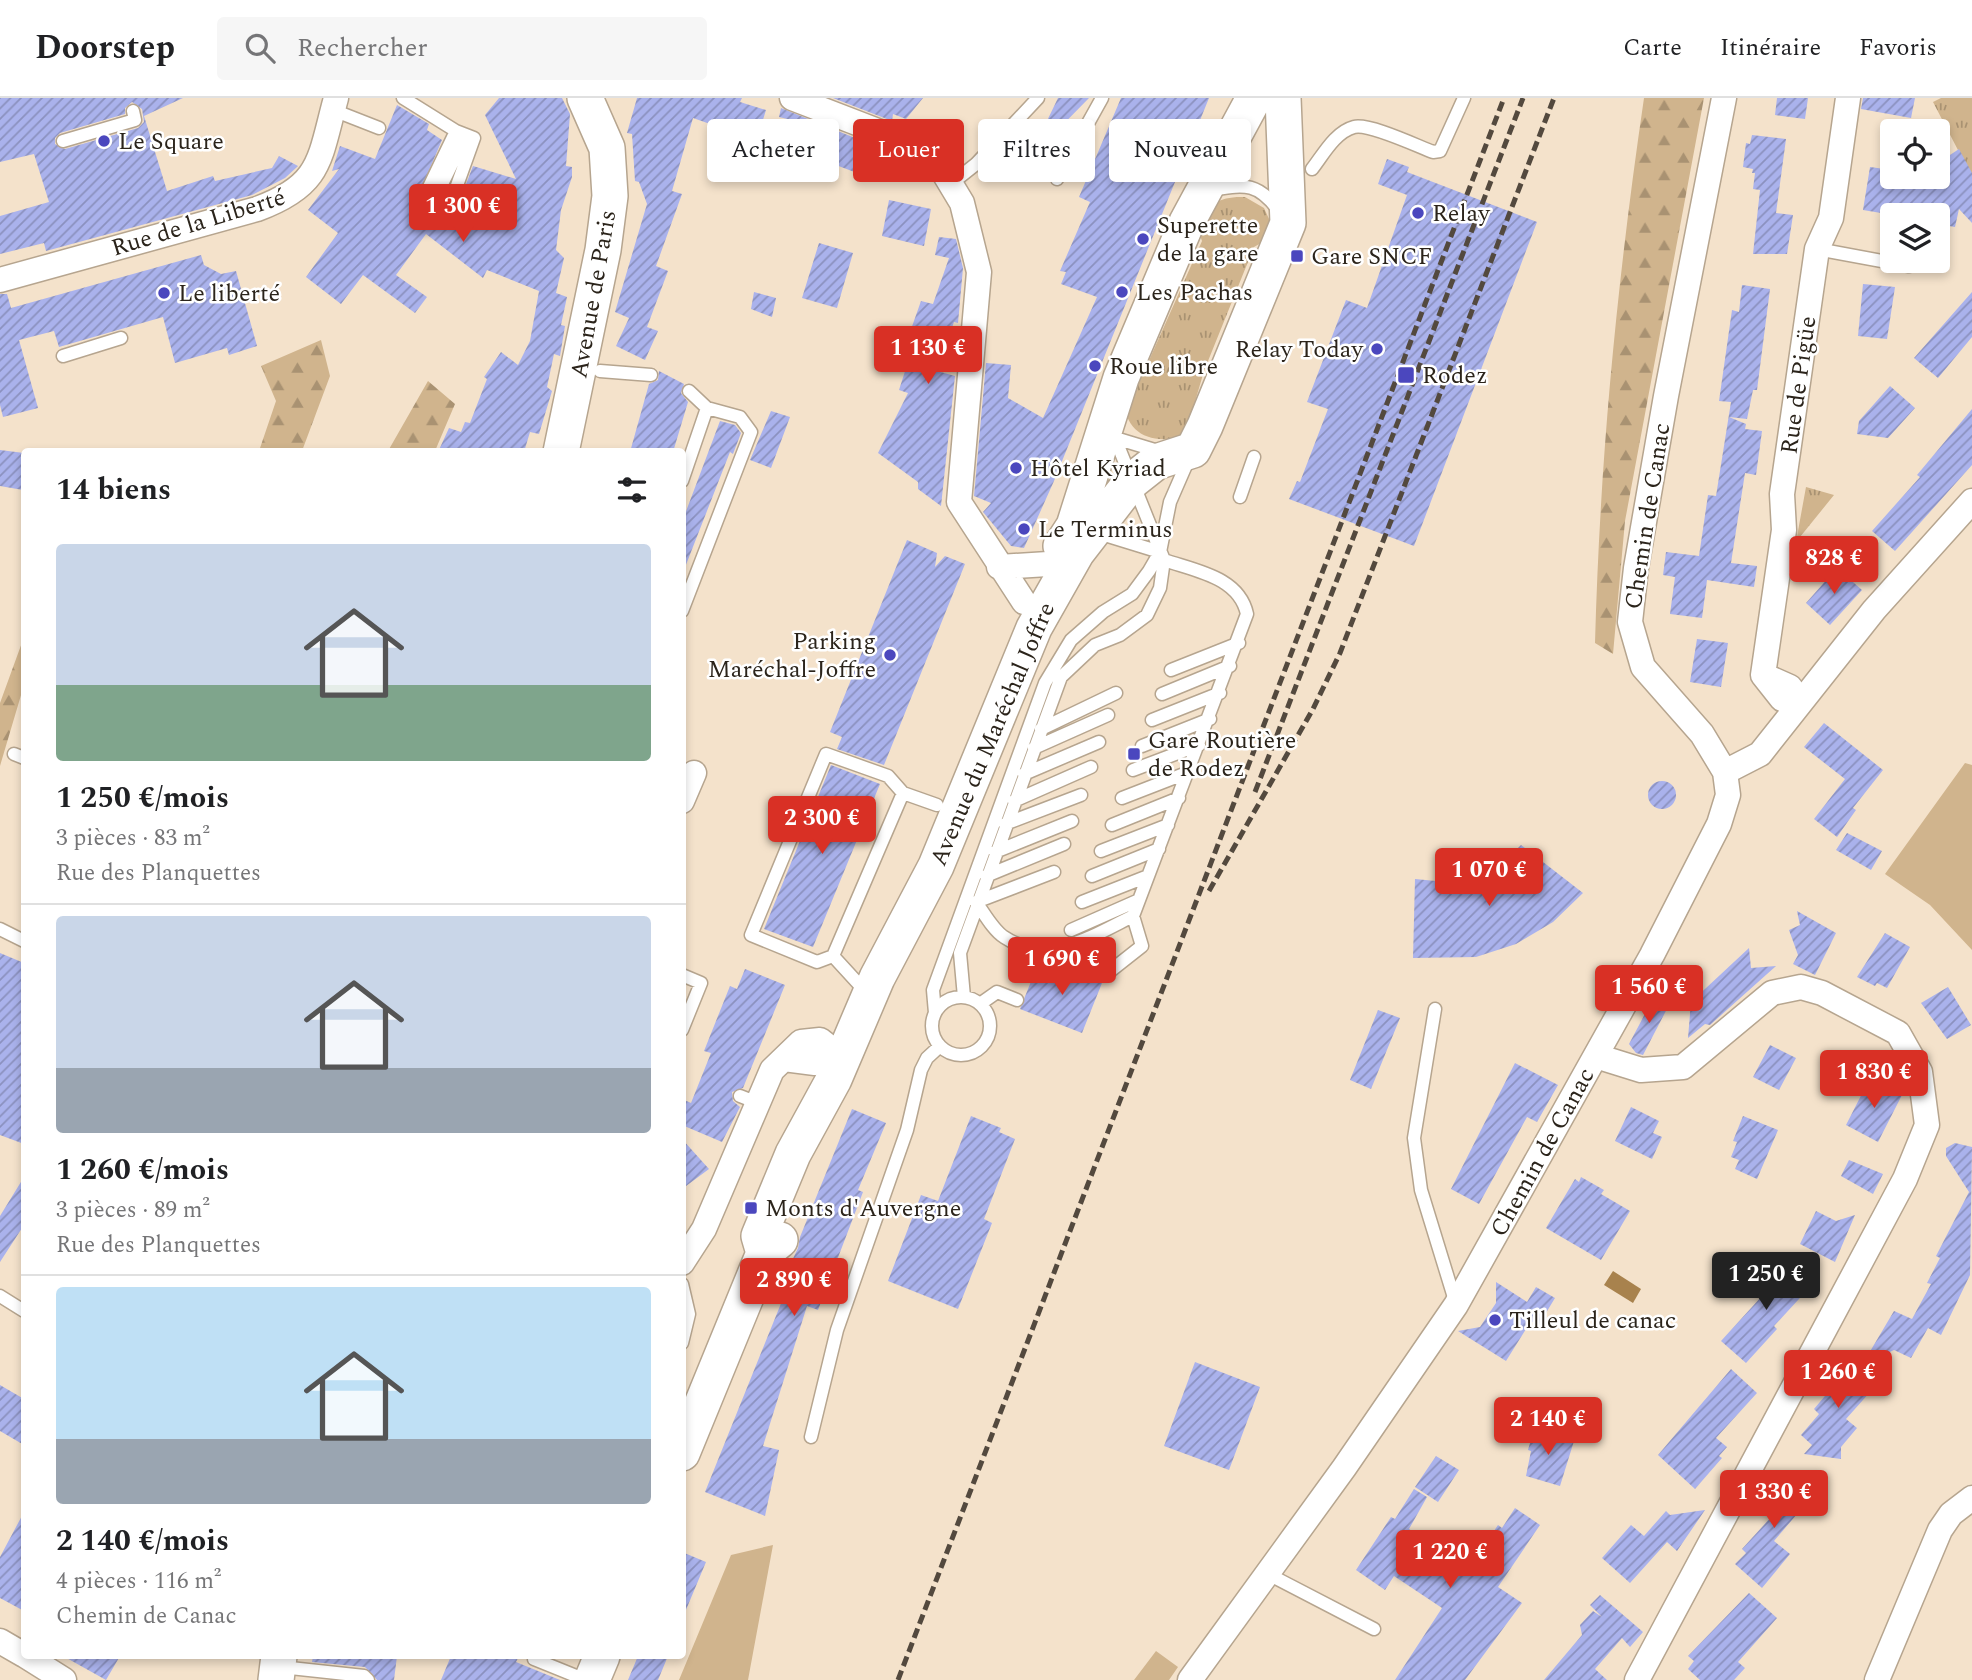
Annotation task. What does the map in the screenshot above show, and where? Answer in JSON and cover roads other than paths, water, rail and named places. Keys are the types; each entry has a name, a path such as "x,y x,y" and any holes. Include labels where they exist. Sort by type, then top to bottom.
{"main road":[{"name":"Avenue de Paris","path":"562,448 603,250 610,196 607,148 585,98"},
{"name":"Avenue du Maréchal Joffre","path":"873,987 937,804 1024,602 1074,526 1112,431 1121,378 1202,191 1254,98"},
{"path":"1194,450 1288,223 1283,98"},
{"name":"Avenue du Maréchal Joffre","path":"686,1443 764,1253 779,1242 808,1174 838,1068 873,987 936,866 1034,628 1091,531 1132,481 1156,461 1194,450"},
{"path":"592,1680 600,1659"}],"street":[{"path":"792,98 914,145 952,183 971,231 979,272 959,502 1024,602"},
{"name":"Chemin de Canac","path":"1190,1680 1344,1468 1456,1305 1682,899 1719,824 1728,795 1725,772 1702,734 1643,667 1630,622 1636,568 1666,396 1724,98"},
{"name":"Rue de Pigüe","path":"1799,703 1790,687 1763,675 1784,530 1782,494 1817,249 1831,218 1848,98"},
{"name":"Rue de la Liberté","path":"0,280 257,209 287,198 306,183 318,161 335,104"},
{"path":"1725,772 1760,754 1874,610 1972,501"},
{"path":"999,567 1048,564"},
{"path":"1596,1056 1642,1070 1683,1067 1772,993 1801,987 1833,998 1898,1033 1920,1072 1927,1125 1916,1155 1847,1290 1658,1635 1637,1680"},
{"path":"686,1257 704,1229 749,1099 772,1070 801,1042 820,1040 838,1068"},
{"path":"1877,1680 1940,1530 1951,1514 1972,1498"},
{"path":"0,1641 21,1653"},
{"path":"31,1659 64,1680"}],"lane":[{"path":"404,98 461,133 474,138 455,191"},
{"path":"952,183 976,164 1038,98"},
{"path":"1090,119 1102,98"},
{"path":"1312,169 1336,139 1355,127 1368,128 1433,152 1440,151 1464,98"},
{"path":"335,104 379,128"},
{"path":"62,141 135,120 133,111"},
{"path":"440,188 461,133"},
{"path":"461,133 427,191 461,221"},
{"path":"1202,191 1253,187 1266,193 1288,223"},
{"path":"1817,249 1880,261"},
{"path":"63,356 121,338"},
{"path":"600,371 651,375"},
{"path":"686,601 751,432 740,417 707,408 689,391"},
{"path":"686,469 707,408"},
{"path":"964,997 960,953 976,902 1062,677 1095,645 1120,635 1147,615 1160,588 1170,502 1194,450 1153,451 1112,431"},
{"path":"1112,431 1162,556"},
{"path":"1240,497 1254,457"},
{"path":"1091,531 1218,579 1239,593 1247,614 1239,643 1133,916 1142,946 1109,971"},
{"path":"935,1013 947,1000 964,997 980,1004 989,1020 986,1038 981,1046 965,1054 955,1054 940,1046 932,1030 935,1013 933,990 1045,683 1071,640 1102,612 1132,594 1162,556"},
{"path":"1171,670 1239,643"},
{"path":"1162,694 1230,666"},
{"path":"1041,729 1116,693"},
{"path":"1152,720 1220,693"},
{"path":"1034,748 1108,715"},
{"path":"1142,746 1210,719"},
{"path":"1024,775 1099,742"},
{"path":"1133,770 1199,745"},
{"path":"903,793 833,956 817,962 751,935 827,754 888,776 903,793 937,804"},
{"path":"1014,801 1091,766"},
{"path":"1122,798 1189,772"},
{"path":"1005,824 1081,795"},
{"path":"1112,825 1179,798"},
{"path":"995,852 1072,821"},
{"path":"1101,851 1168,825"},
{"path":"986,876 1064,844"},
{"path":"1093,876 1159,849"},
{"path":"976,902 1054,872"},
{"path":"1082,902 1148,876"},
{"path":"1071,930 1139,900"},
{"path":"976,902 1001,936 1020,945 1045,949 1071,946 1133,916"},
{"path":"0,929 21,940"},
{"path":"833,956 873,987"},
{"path":"686,977 701,983 686,1020"},
{"path":"980,1004 997,992 1017,1000"},
{"path":"1436,1009 1414,1138 1421,1190 1456,1305"},
{"path":"811,1437 836,1330 907,1130 921,1070 927,1058 940,1046"},
{"path":"0,1296 21,1309"},
{"path":"686,1301 689,1314 686,1326"},
{"path":"1266,1573 1374,1629"},
{"path":"534,1659 586,1680"},
{"path":"277,1663 364,1676 368,1680"}],"railway":[{"path":"898,1680 1504,98"},
{"path":"1255,792 1523,98"},
{"path":"1209,891 1313,709 1340,653 1554,98"}],"place":[{"name":"Le Square","path":"104,141"},
{"name":"Relay","path":"1418,213"},
{"name":"Superette de la gare","path":"1143,239"},
{"name":"Gare SNCF","path":"1297,256"},
{"name":"Les Pachas","path":"1122,292"},
{"name":"Le liberté","path":"164,293"},
{"name":"Relay Today","path":"1377,349"},
{"name":"Roue libre","path":"1095,366"},
{"name":"Rodez","path":"1406,375"},
{"name":"Hôtel Kyriad","path":"1016,468"},
{"name":"Le Terminus","path":"1024,529"},
{"name":"Parking Maréchal-Joffre","path":"890,655"},
{"name":"Gare Routière de Rodez","path":"1134,754"},
{"name":"Monts d'Auvergne","path":"751,1208"},
{"name":"Tilleul de canac","path":"1495,1320"}]}
